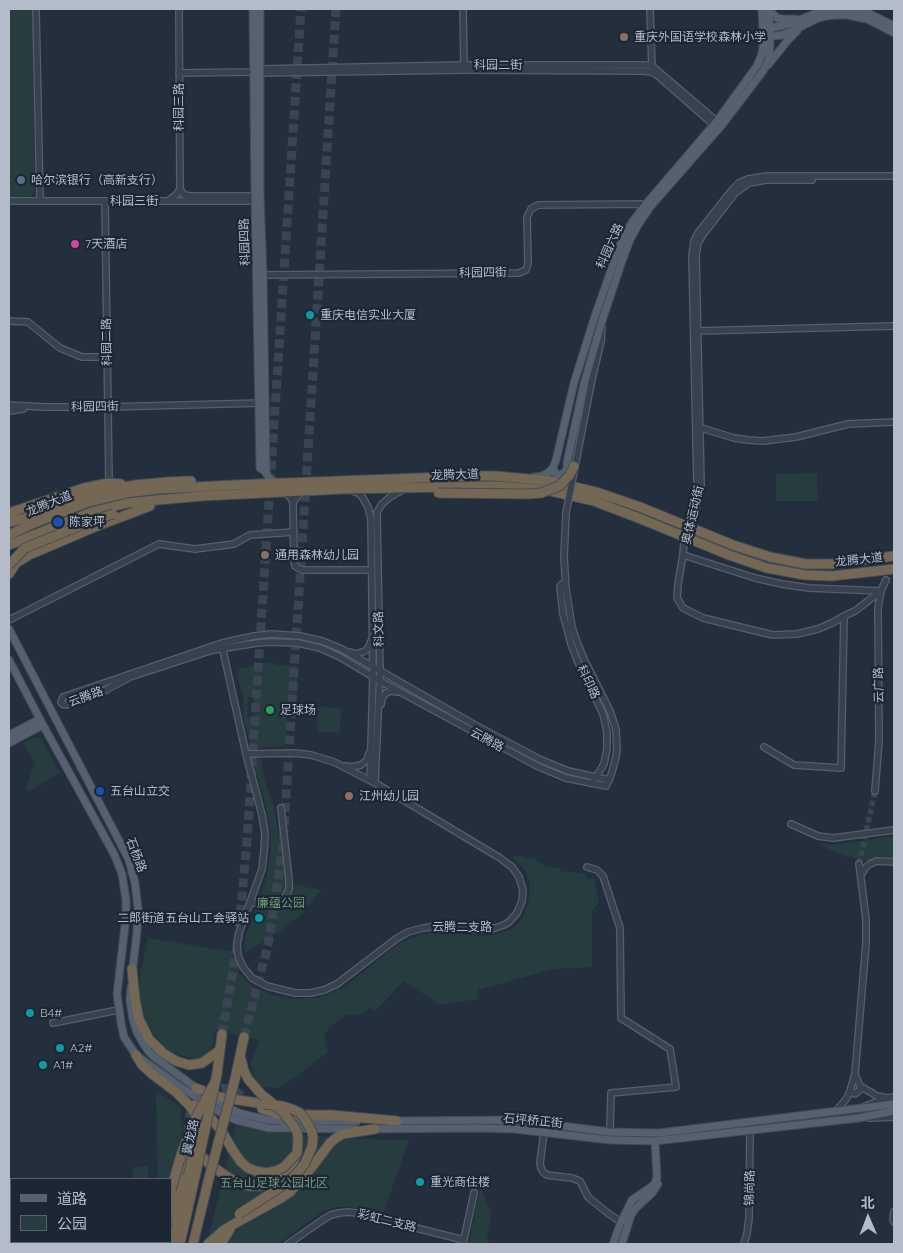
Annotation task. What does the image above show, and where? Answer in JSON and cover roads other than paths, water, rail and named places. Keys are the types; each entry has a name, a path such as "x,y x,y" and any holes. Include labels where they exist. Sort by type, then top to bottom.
{"highway":[{"path":"405,488 438,493 541,493 559,486 570,475 570,468"},
{"name":"龙腾大道","path":"9,546 92,512 127,503 281,488 472,476 550,481 596,492 733,545 770,557 806,564 831,564 894,556"},
{"path":"9,522 31,517 87,495 135,485 198,481 234,485"},
{"path":"9,514 84,488 109,483 135,485"},
{"name":"龙腾大道","path":"9,535 88,502 126,493 158,489 234,485 302,491 496,486 546,490 594,501 729,556 767,568 805,575 832,576 894,569"},
{"path":"9,574 11,564 25,548 94,520 113,514 202,496"},
{"path":"11,564 97,526 150,506"},
{"path":"132,970 135,999 140,1019 149,1039 163,1053 176,1061 189,1065 202,1063 220,1050"},
{"name":"翼龙路","path":"180,1244 192,1177 216,1078 222,1034"},
{"path":"193,1244 244,1037"},
{"path":"172,1214 186,1151 189,1121 192,1140 198,1152 209,1164 229,1178 249,1186 259,1186 278,1180 291,1168 297,1153 298,1139 294,1125 248,1079 240,1053"},
{"path":"136,1055 152,1074 177,1089 210,1117 241,1162 248,1168 256,1172 266,1173 276,1170 284,1167 297,1153"},
{"path":"172,1186 193,1123 216,1078"},
{"path":"196,1088 219,1097 263,1106 292,1108 300,1113 312,1132 312,1147 305,1163 291,1179 238,1219 227,1233 222,1244"},
{"path":"173,1244 192,1177 198,1125 195,1114 177,1089"},
{"path":"263,1106 278,1114 331,1115 397,1121"},
{"path":"208,1244 220,1229 290,1192 330,1143 343,1134 375,1129"}],"main road":[{"name":"科园四路","path":"253,9 258,72"},
{"name":"科园四路","path":"260,9 257,199 262,403 260,468 263,470 266,467 266,473 270,480 281,488"},
{"path":"767,9 777,18 805,21 826,16 847,15 867,19 894,33"},
{"name":"科园六路","path":"553,468 574,383 603,293 624,236 633,221 648,206 763,71 770,54 767,33 767,9"},
{"path":"767,33 782,35 825,11 847,9 868,14 894,26"},
{"path":"763,71 805,21"},
{"name":"科园六路","path":"718,125 757,66 767,33"},
{"name":"科园六路","path":"570,468 584,384 602,321 630,240 648,206"},
{"path":"525,478 542,476 553,468 556,474 562,474 570,468"},
{"path":"570,468 568,477 578,488"},
{"name":"石杨路","path":"9,629 129,860 135,883 138,908 130,1000 137,1032 149,1052 196,1088"},
{"name":"石杨路","path":"9,660 114,854 122,874 126,900 126,917 117,994 118,1010 124,1037 136,1055"},
{"path":"9,735 41,722"},
{"path":"9,743 41,722"},
{"name":"石坪桥正街","path":"196,1088 239,1113 268,1120 515,1120 610,1132 659,1133 858,1108 891,1108"},
{"name":"石坪桥正街","path":"177,1089 236,1120 268,1128 514,1129 610,1140 657,1141 750,1131 860,1118 891,1108"},
{"path":"613,1244 632,1200 654,1185 657,1178 657,1141"},
{"path":"622,1244 636,1208 652,1193 659,1182 657,1141"}],"street":[{"path":"36,9 40,201"},
{"name":"科园三路","path":"179,9 180,189"},
{"path":"463,9 464,68"},
{"path":"650,9 652,69 718,125"},
{"name":"科园二街","path":"179,73 464,68 652,69"},
{"name":"奥体运动街","path":"881,591 856,611 818,629 797,634 773,635 703,618 683,608 677,598 683,555 688,543 700,494 701,477 692,256 694,241 698,233 732,190 739,183 748,179 767,176 894,178"},
{"path":"168,201 180,189 184,195 190,196 257,199"},
{"name":"科园三街","path":"9,201 257,199"},
{"name":"科园二路","path":"105,201 109,483"},
{"name":"科园四街","path":"260,275 519,273 526,270 528,263 527,217 531,209 538,205 648,206"},
{"path":"9,321 28,322 60,348 82,357 107,357"},
{"name":"科印路","path":"602,321 601,341 570,468 564,557 569,613 577,642 610,711 616,729 616,757 606,786"},
{"path":"695,331 894,326"},
{"name":"科园四街","path":"9,405 108,407 262,403"},
{"name":"科园四街","path":"9,410 46,407"},
{"path":"698,427 734,438 763,440 796,437 848,424 894,422"},
{"path":"281,488 293,502 295,566 302,570 372,570"},
{"name":"科文路","path":"373,782 380,681 378,512 386,500 405,488"},
{"name":"科文路","path":"343,489 360,494 368,507 371,519 373,782"},
{"path":"293,502 302,491"},
{"path":"9,620 159,544 194,549 234,544 250,535 294,532"},
{"path":"683,555 755,578 782,584 809,588 881,591"},
{"name":"云广路","path":"875,791 880,740 878,608 881,591 889,574 894,569"},
{"path":"878,571 886,580"},
{"name":"科印路","path":"566,589 561,585 563,614 571,644 603,714 607,732 608,749 604,764 590,784"},
{"path":"764,747 794,765 841,768 844,616"},
{"path":"342,649 356,654 365,651 370,645 373,634"},
{"name":"云腾路","path":"606,786 566,778 537,766 403,694 330,652 308,645 272,642 222,646 130,677 102,692 66,705 61,702 63,697 222,646 254,636 286,635 311,638 342,649 539,759 568,771 609,780"},
{"name":"云腾二支路","path":"222,646 246,754 262,815 265,833 262,869 237,943 238,956 243,967 252,978 267,986 295,993 310,993 331,988 408,932 437,926 478,930 492,929 504,925 514,918 520,908 523,890 519,877 512,867 373,782 342,765 303,753 246,754"},
{"path":"378,715 382,698 386,693 391,691 403,694"},
{"path":"342,765 352,767 364,763 369,755 372,741"},
{"path":"251,902 262,906 276,905 284,899 289,889 281,808"},
{"path":"791,824 818,836 834,838 894,830"},
{"path":"861,875 865,868 877,860 894,862"},
{"path":"836,1111 850,1091 855,1074 866,943 866,919 859,864"},
{"path":"587,867 597,870 603,876 620,928 621,1018 670,1049 676,1087 611,1093 610,1132"},
{"path":"52,1022 118,1010"},
{"path":"855,1074 860,1086 877,1096 891,1108 894,1097"},
{"path":"850,1091 856,1094 860,1090 860,1086"},
{"name":"锦尚路","path":"744,1244 749,1218 750,1131"},
{"path":"544,1132 540,1163 544,1172 547,1175 572,1178 580,1181 588,1197 621,1222"},
{"path":"463,1242 474,1193"},
{"name":"彩虹二支路","path":"288,1244 324,1219 339,1213 348,1212 463,1242"},
{"path":"894,1212 894,1222"}],"tunnel":[{"path":"222,1034 238,941 247,841 301,9"},
{"path":"244,1037 268,945 283,845 336,9"},
{"path":"859,864 875,791"},
{"path":"208,1090 222,1088 235,1091 251,1102"},
{"path":"189,1118 194,1103"}],"place":[{"name":"重庆外国语学校森林小学","path":"624,37"},
{"name":"哈尔滨银行（高新支行）","path":"21,180"},
{"name":"7天酒店","path":"75,244"},
{"name":"重庆电信实业大厦","path":"310,315"},
{"name":"陈家坪","path":"58,522"},
{"name":"通用森林幼儿园","path":"265,555"},
{"name":"足球场","path":"270,710"},
{"name":"五台山立交","path":"100,791"},
{"name":"江州幼儿园","path":"349,796"},
{"name":"二郎街道五台山工会驿站","path":"259,918"},
{"name":"B4#","path":"30,1013"},
{"name":"A2#","path":"60,1048"},
{"name":"A1#","path":"43,1065"},
{"name":"重光商住楼","path":"420,1182"}],"park label":[{"name":"廉蕴公园","path":"281,903"},
{"name":"五台山足球公园北区","path":"274,1183"}]}
